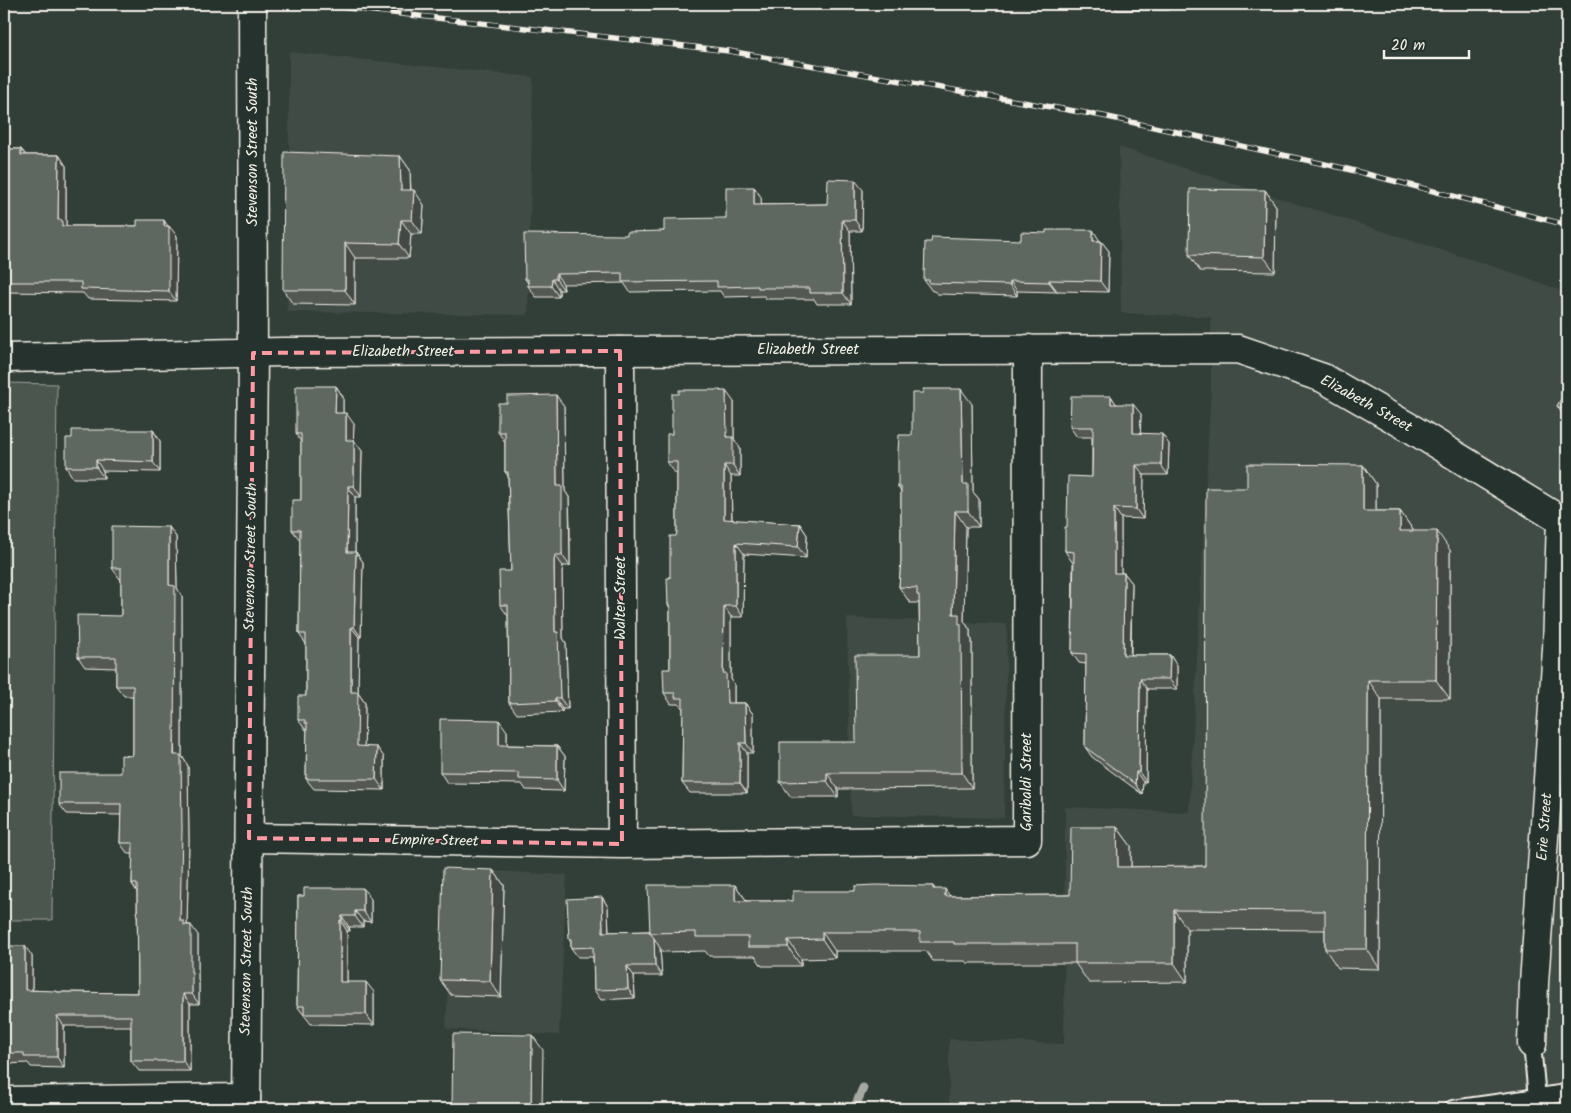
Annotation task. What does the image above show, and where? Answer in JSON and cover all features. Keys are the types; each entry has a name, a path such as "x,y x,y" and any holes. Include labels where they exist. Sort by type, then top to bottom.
{"street":[{"name":"Stevenson Street South","path":"246,1104 253,353 252,4"},
{"name":"Garibaldi Street","path":"622,844 1027,840 1028,349"},
{"name":"Elizabeth Street","path":"4,358 253,353 1238,349 1324,378 1412,429 1564,522"},
{"name":"Walter Street","path":"620,351 622,844"},
{"name":"Erie Street","path":"1532,1044 1534,983 1564,522"},
{"name":"Empire Street","path":"248,838 622,844"},
{"path":"4,1101 246,1104"}],"lane":[{"path":"1532,1044 1538,1103"},
{"path":"1454,1109 1538,1103 1567,1093"}],"highlighted area":[{"path":"620,351 622,844 249,838 253,353"}],"shaded area":[{"path":"289,52 533,77 528,315 287,312"},
{"path":"1119,147 1523,276 1567,293 1567,1109 949,1109 949,1039 1064,1044 1065,807 1189,812 1211,386 1211,317 1121,313"},
{"path":"6,383 57,384 52,920 4,920"},
{"path":"847,618 1007,624 1004,818 851,815"},
{"path":"453,869 567,875 559,1035 446,1029"}],"building":[{"path":"4,149 21,149 21,155 59,155 58,220 62,220 62,226 137,226 137,220 164,220 164,226 169,226 169,291 81,289 81,282 4,282"},
{"path":"284,152 400,156 401,190 414,190 412,220 401,220 399,244 345,243 345,290 283,290"},
{"path":"828,179 855,180 855,220 842,220 843,293 810,293 810,288 717,287 717,281 622,282 622,273 556,274 556,279 552,279 551,286 528,286 528,279 525,279 524,234 627,235 627,232 664,231 664,219 726,218 726,187 754,187 754,205 827,204"},
{"path":"1190,189 1265,190 1264,257 1189,255"},
{"path":"1046,230 1093,230 1093,241 1101,241 1100,281 1010,281 1010,285 929,283 929,280 924,280 925,242 931,242 932,237 1021,240 1021,232 1046,233"},
{"path":"296,386 336,386 335,413 346,413 346,440 354,440 354,486 348,486 347,552 356,552 354,627 351,627 351,692 358,692 357,746 377,747 376,779 306,779 307,723 305,723 305,720 298,720 298,696 306,696 306,634 299,634 300,530 292,530 292,500 301,500 301,434 296,434"},
{"path":"923,389 961,389 963,484 968,484 968,511 955,511 953,614 959,614 959,624 961,624 962,773 827,773 827,781 780,782 780,742 856,742 855,655 920,655 919,595 917,595 917,588 899,587 901,487 898,487 898,452 899,435 912,435 912,393 923,393"},
{"path":"1567,389 1567,412 1557,406"},
{"path":"679,390 726,391 727,437 733,437 733,465 724,465 724,519 800,524 798,547 736,543 736,606 724,606 723,673 726,673 727,703 745,703 746,743 740,743 740,783 682,783 683,698 675,698 675,693 664,693 663,669 670,669 670,605 668,605 667,578 670,578 670,536 676,536 677,532 677,462 667,462 667,434 672,434 672,394 679,394"},
{"path":"556,395 557,486 562,486 562,555 555,555 554,561 555,632 558,632 560,698 555,698 555,701 509,703 508,605 500,605 499,571 511,571 508,472 505,472 505,432 498,432 498,403 507,403 507,396"},
{"path":"1071,396 1111,396 1111,404 1133,404 1133,433 1162,434 1161,465 1136,465 1136,509 1114,508 1114,573 1124,573 1123,655 1170,655 1169,679 1140,679 1139,772 1136,772 1135,784 1085,747 1086,654 1072,653 1074,552 1065,551 1065,527 1067,527 1068,476 1092,477 1093,427 1070,427"},
{"path":"72,430 153,430 153,462 96,460 96,467 66,467 66,438 72,438"},
{"path":"1247,464 1363,465 1363,511 1400,511 1400,531 1437,531 1436,680 1368,680 1367,949 1325,949 1325,911 1174,910 1174,963 1075,963 1075,944 954,944 954,942 920,942 920,932 822,932 822,939 788,940 788,947 748,947 748,937 696,937 696,932 650,933 648,885 735,885 735,901 793,901 793,891 855,891 855,886 875,885 933,886 933,889 945,889 945,896 1070,895 1071,827 1117,827 1118,867 1205,866 1206,488 1247,488"},
{"path":"112,526 169,527 169,585 175,586 174,755 181,755 180,921 184,921 184,925 191,925 192,994 183,994 183,1061 131,1061 131,1016 57,1016 57,1057 24,1057 24,1053 4,1053 4,946 25,946 25,990 138,993 137,884 132,884 133,843 120,843 121,804 59,804 59,773 121,773 121,755 132,756 133,753 133,686 116,686 116,657 78,657 77,615 121,616 121,568 112,568"},
{"path":"440,719 499,720 499,745 557,746 557,780 519,779 519,773 440,772"},
{"path":"443,868 493,870 490,981 440,980"},
{"path":"304,888 363,888 363,911 355,911 355,916 342,916 342,920 340,920 340,982 366,982 366,1014 304,1014 304,1006 297,1006 298,896 304,896"},
{"path":"602,897 603,932 650,931 654,938 655,966 627,966 628,989 594,990 593,947 571,948 567,899"},
{"path":"453,1034 532,1035 531,1109 452,1109"}],"waterway":[{"path":"854,1109 863,1088"}],"railway":[{"path":"313,4 729,51 1103,116 1343,168 1567,225"}]}
